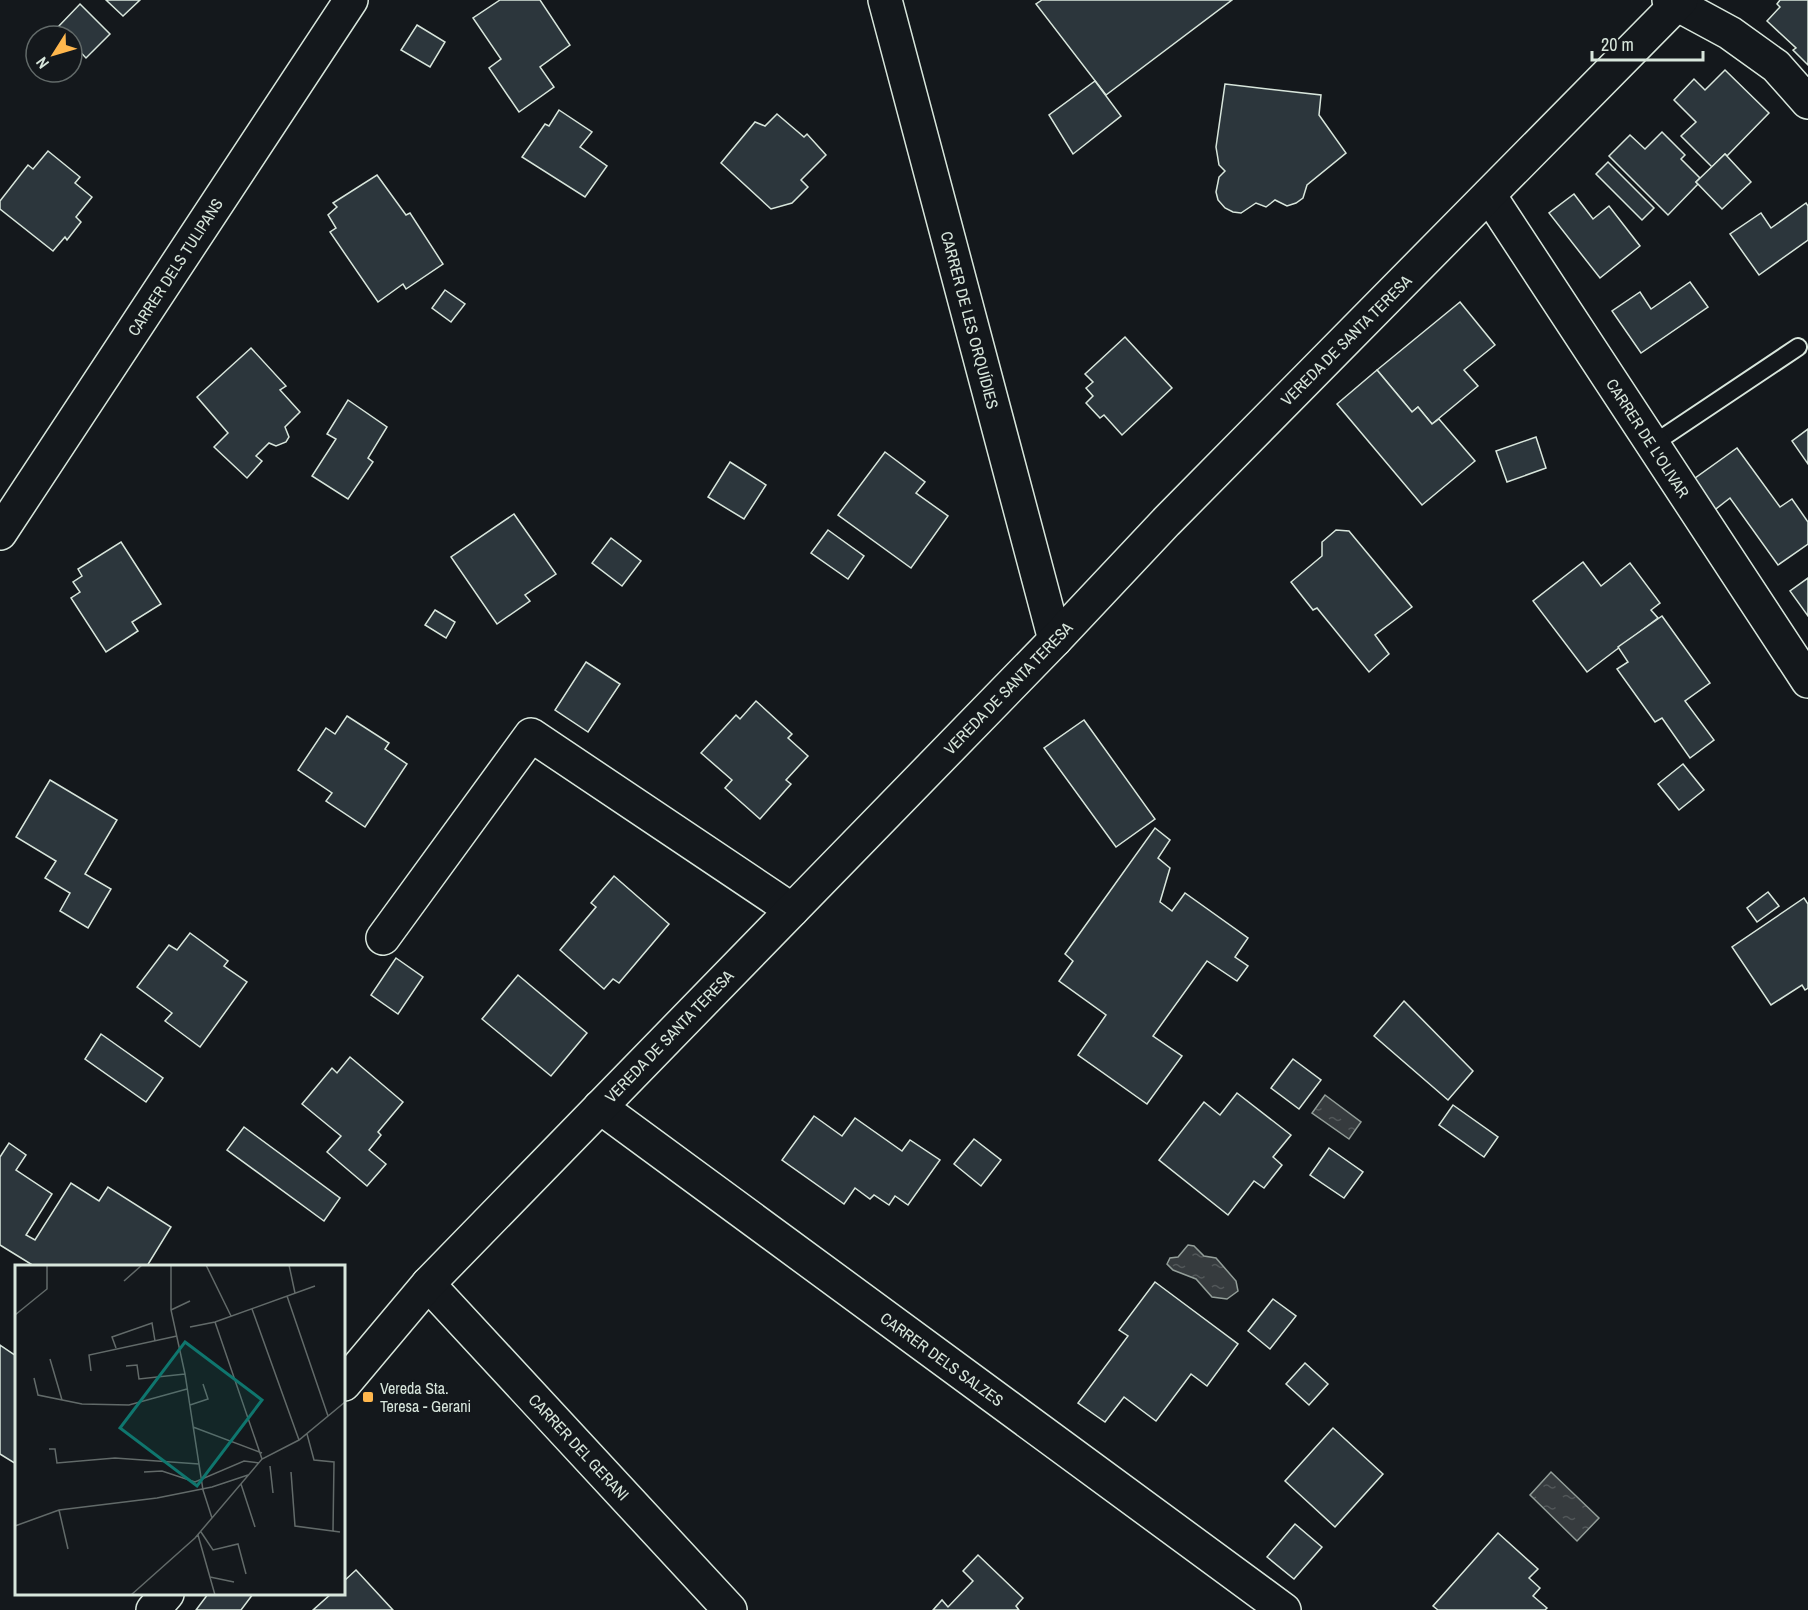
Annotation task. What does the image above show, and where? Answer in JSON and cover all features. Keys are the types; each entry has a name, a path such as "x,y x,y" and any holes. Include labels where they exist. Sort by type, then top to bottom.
{"street":[{"name":"CARRER DELS TULIPANS","path":"0,533 351,0"},
{"name":"CARRER DE LES ORQUÍDIES","path":"885,0 1055,640"},
{"name":"VEREDA DE SANTA TERESA","path":"345,1383 428,1284 1055,640 1166,522 1489,195 1675,1"},
{"path":"1675,1 1730,33 1776,66 1808,102"},
{"name":"CARRER DE L'OLIVAR","path":"1489,195 1808,681"},
{"path":"383,938 531,735 792,910"},
{"name":"CARRER DELS SALZES","path":"600,1107 1284,1610"},
{"name":"CARRER DEL GERANI","path":"428,1284 730,1610"},
{"path":"153,1610 165,1595"}],"lane":[{"path":"1653,444 1798,348"}],"water":[{"path":"1325,1095 1361,1122 1349,1139 1312,1113"},
{"path":"1188,1245 1194,1246 1204,1256 1216,1258 1236,1281 1238,1291 1227,1299 1212,1297 1196,1279 1173,1270 1167,1264 1170,1258 1178,1257"},
{"path":"1551,1472 1599,1518 1577,1541 1530,1495"}],"building":[{"path":"106,0 140,0 123,16"},
{"path":"500,0 540,0 570,45 540,67 554,87 519,112 489,68 501,59 473,18"},
{"path":"1042,0 1232,0 1106,95 1036,4"},
{"path":"1780,0 1808,0 1808,65 1793,50 1796,48 1767,21 1780,7 1777,4"},
{"path":"80,4 110,34 86,58 84,56 84,24 61,24"},
{"path":"417,25 445,42 430,67 401,50"},
{"path":"1725,70 1769,113 1727,156 1725,154 1712,167 1681,136 1696,122 1674,100 1694,79 1705,90"},
{"path":"1095,81 1121,116 1073,154 1049,115"},
{"path":"1225,84 1321,95 1319,115 1346,153 1307,185 1303,198 1296,203 1287,206 1275,200 1266,207 1256,203 1241,213 1225,208 1218,200 1216,192 1219,177 1225,171 1219,165 1216,147"},
{"path":"559,110 592,132 580,147 607,166 585,197 522,157 545,124 549,126"},
{"path":"777,114 804,137 807,134 826,155 801,180 808,187 792,203 771,209 721,163 755,122 765,126"},
{"path":"1662,132 1685,155 1681,159 1700,178 1696,182 1698,184 1668,215 1609,156 1630,135 1645,149"},
{"path":"48,151 80,177 75,183 92,197 76,217 81,222 67,240 65,237 53,251 0,209 0,201 28,165 33,169"},
{"path":"1725,154 1751,182 1722,209 1696,182"},
{"path":"1608,162 1654,208 1642,220 1596,174"},
{"path":"377,175 406,215 410,213 443,264 406,289 403,284 378,302 330,232 336,228 328,215 337,207 333,203"},
{"path":"1574,194 1593,219 1609,206 1640,246 1600,278 1549,213"},
{"path":"1806,203 1808,206 1808,240 1759,275 1730,234 1761,213 1771,228"},
{"path":"1690,282 1708,307 1641,353 1612,311 1640,292 1651,309"},
{"path":"445,290 465,304 451,322 432,308"},
{"path":"1460,302 1495,345 1464,370 1478,386 1432,424 1418,407 1412,412 1377,370"},
{"path":"1125,337 1172,388 1122,435 1104,415 1100,418 1086,403 1093,396 1086,388 1093,382 1085,374"},
{"path":"251,348 286,386 280,390 300,412 285,427 289,437 286,442 276,446 269,443 256,456 262,461 247,478 214,447 228,433 197,397"},
{"path":"1377,370 1412,412 1418,407 1432,424 1439,419 1475,461 1422,505 1337,404"},
{"path":"348,400 387,427 368,458 373,462 348,499 312,476 336,439 327,434"},
{"path":"1808,429 1808,464 1792,441"},
{"path":"1536,437 1546,468 1507,482 1496,451"},
{"path":"1737,448 1780,507 1792,499 1808,522 1808,544 1778,565 1730,498 1712,512 1691,481"},
{"path":"885,452 925,482 916,493 948,516 911,568 838,515"},
{"path":"730,462 766,485 744,519 708,497"},
{"path":"514,514 556,574 525,595 530,601 497,624 451,557"},
{"path":"828,530 864,556 848,579 811,553"},
{"path":"1336,530 1349,531 1412,607 1375,635 1389,654 1369,672 1317,608 1313,610 1291,582 1322,556 1322,542"},
{"path":"611,538 641,561 622,586 592,563"},
{"path":"121,542 161,604 132,622 138,631 106,652 71,598 80,592 73,582 82,576 78,569"},
{"path":"1583,562 1601,586 1630,563 1660,603 1651,610 1658,618 1587,672 1533,601"},
{"path":"1808,578 1808,616 1790,591"},
{"path":"435,610 455,622 446,638 425,625"},
{"path":"1662,616 1710,683 1685,701 1714,740 1690,758 1662,718 1655,722 1617,669 1628,662 1618,647"},
{"path":"586,662 620,684 588,732 555,710"},
{"path":"756,701 792,734 788,738 808,756 786,780 791,784 760,819 725,788 732,780 701,753 736,715 740,719"},
{"path":"347,716 389,743 385,749 407,764 365,827 326,801 332,793 298,770 326,728 335,734"},
{"path":"1084,720 1155,819 1116,847 1044,748"},
{"path":"1683,764 1704,790 1679,810 1658,784"},
{"path":"50,780 117,820 85,874 111,889 88,928 60,911 70,893 45,878 56,861 16,837"},
{"path":"1155,828 1170,840 1158,858 1170,868 1160,902 1172,911 1185,893 1248,938 1235,957 1248,966 1237,981 1207,961 1153,1036 1182,1056 1147,1104 1078,1055 1106,1015 1059,981 1073,961 1065,954"},
{"path":"614,876 669,924 619,983 613,979 604,989 560,950 596,907 591,903"},
{"path":"1768,892 1779,906 1757,922 1747,908"},
{"path":"1804,898 1808,904 1808,988 1805,990 1802,985 1771,1005 1732,947"},
{"path":"190,933 228,961 224,966 247,982 200,1047 165,1021 172,1013 137,987 169,945 177,950"},
{"path":"396,958 423,977 398,1014 371,995"},
{"path":"518,975 587,1033 551,1076 482,1019"},
{"path":"1404,1001 1473,1071 1448,1100 1374,1036"},
{"path":"101,1034 163,1078 146,1102 85,1059"},
{"path":"350,1057 403,1102 378,1132 381,1135 369,1150 386,1164 367,1186 327,1152 341,1136 302,1104 332,1068 337,1073"},
{"path":"1293,1059 1321,1080 1299,1109 1271,1088"},
{"path":"1237,1093 1291,1135 1273,1157 1282,1165 1264,1188 1254,1181 1228,1215 1159,1160 1204,1102 1220,1115"},
{"path":"1453,1105 1498,1137 1484,1157 1439,1125"},
{"path":"814,1116 842,1136 855,1118 902,1151 910,1140 940,1160 908,1205 895,1196 889,1205 874,1195 870,1199 855,1188 844,1204 782,1160"},
{"path":"244,1127 340,1198 324,1221 227,1150"},
{"path":"974,1139 1001,1160 981,1186 954,1164"},
{"path":"9,1143 26,1155 16,1170 52,1194 26,1235 35,1240 71,1183 99,1201 108,1187 171,1227 148,1265 32,1265 0,1245 0,1157"},
{"path":"1329,1148 1363,1172 1344,1198 1310,1175"},
{"path":"1155,1282 1238,1344 1207,1386 1191,1374 1156,1421 1124,1397 1105,1422 1078,1403 1128,1336 1119,1330"},
{"path":"1273,1299 1296,1316 1270,1349 1248,1331"},
{"path":"0,1345 15,1355 15,1463 0,1454"},
{"path":"1305,1363 1328,1384 1309,1405 1286,1384"},
{"path":"1333,1428 1383,1474 1335,1527 1285,1481"},
{"path":"1295,1524 1322,1547 1294,1579 1267,1557"},
{"path":"1498,1533 1538,1569 1529,1578 1540,1588 1533,1596 1547,1608 1545,1610 1438,1610 1433,1606"},
{"path":"978,1555 1023,1598 1016,1606 1019,1610 933,1610 942,1600 948,1607 973,1581 963,1571"},
{"path":"356,1570 393,1610 313,1610 330,1595 345,1595 345,1580"},
{"path":"207,1595 252,1595 241,1610 196,1610"}],"place":[{"name":"Vereda Sta. Teresa - Gerani","path":"368,1397"}]}
